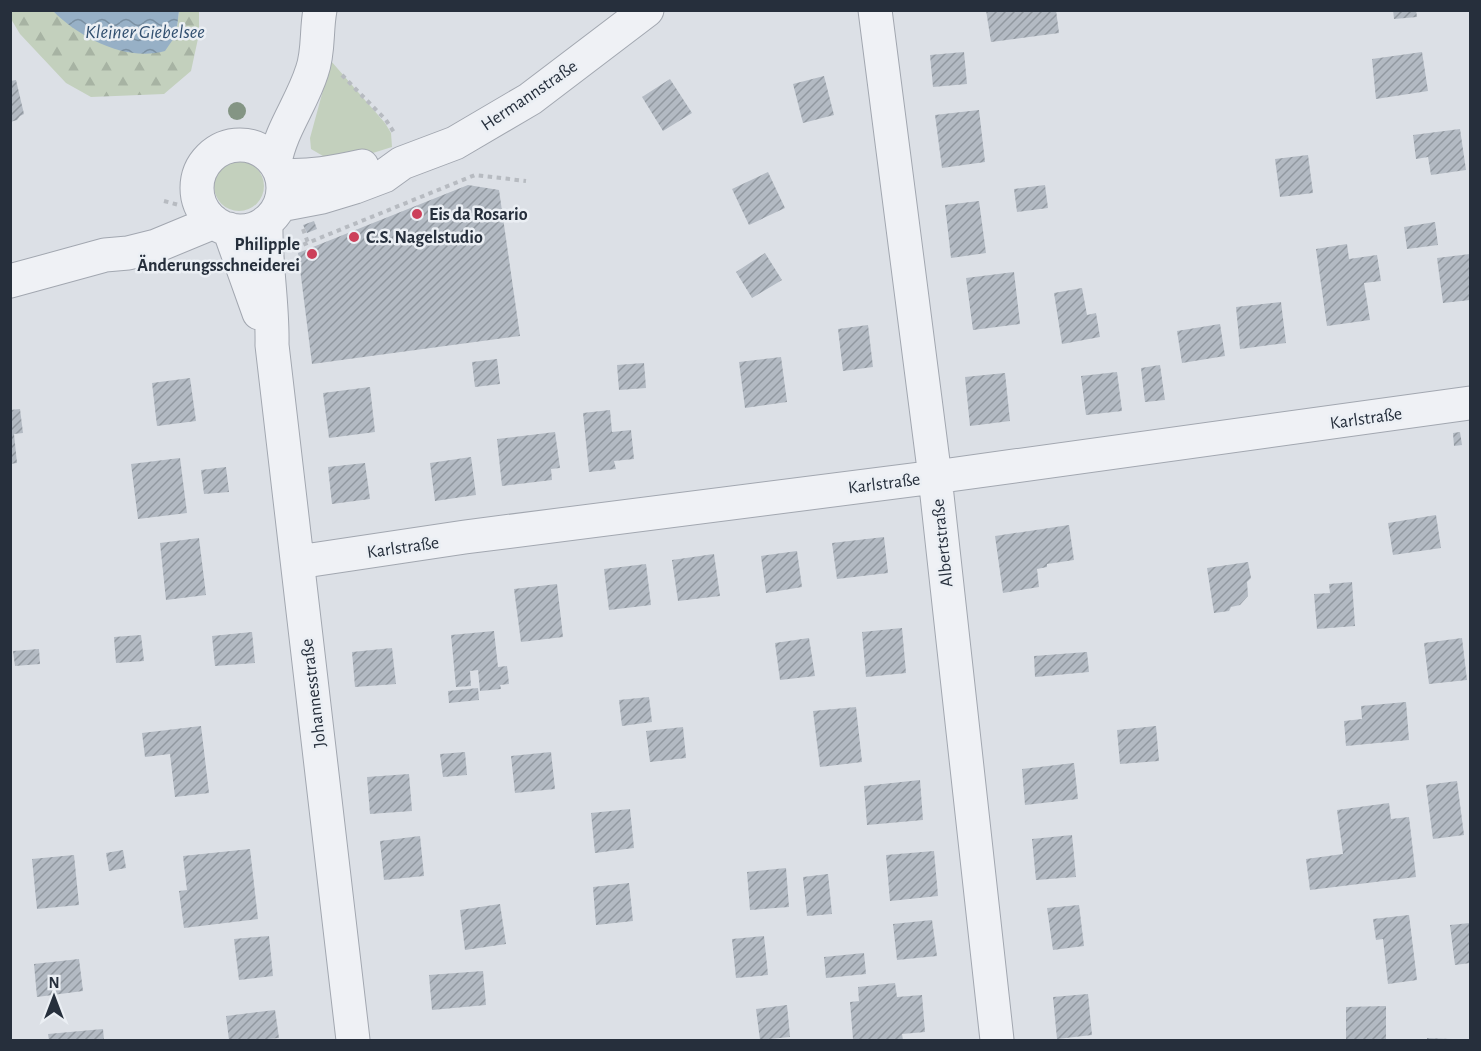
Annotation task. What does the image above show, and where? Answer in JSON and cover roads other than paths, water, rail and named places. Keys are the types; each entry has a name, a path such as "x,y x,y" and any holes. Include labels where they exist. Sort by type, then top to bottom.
{"street":[{"name":"Hermannstraße","path":"105,255 128,254 222,226 248,230 275,191 322,197 384,176 405,162 455,143 530,99 647,10"},
{"name":"Albertstraße","path":"875,10 935,477 997,1041"},
{"path":"241,146 276,106 293,77 306,41 319,15"},
{"name":"Johannesstraße","path":"319,15 313,69 303,97 284,131 265,252 272,311 272,345 353,1041"},
{"path":"10,281 105,255 157,225 213,155 221,149 241,146 260,150 275,191"},
{"name":"Johannesstraße","path":"181,196 198,200 202,208 222,226 272,345"},
{"name":"Karlstraße","path":"298,562 1470,403"}],"water":[{"name":"Kleiner Giebelsee","path":"53,11 179,11 176,35 165,51 150,54 135,53 104,45 76,30"}],"place":[{"name":"Eis da Rosario","path":"417,214"},
{"name":"C.S. Nagelstudio","path":"354,237"},
{"name":"Philipple Änderungsschneiderei","path":"312,254"}]}
